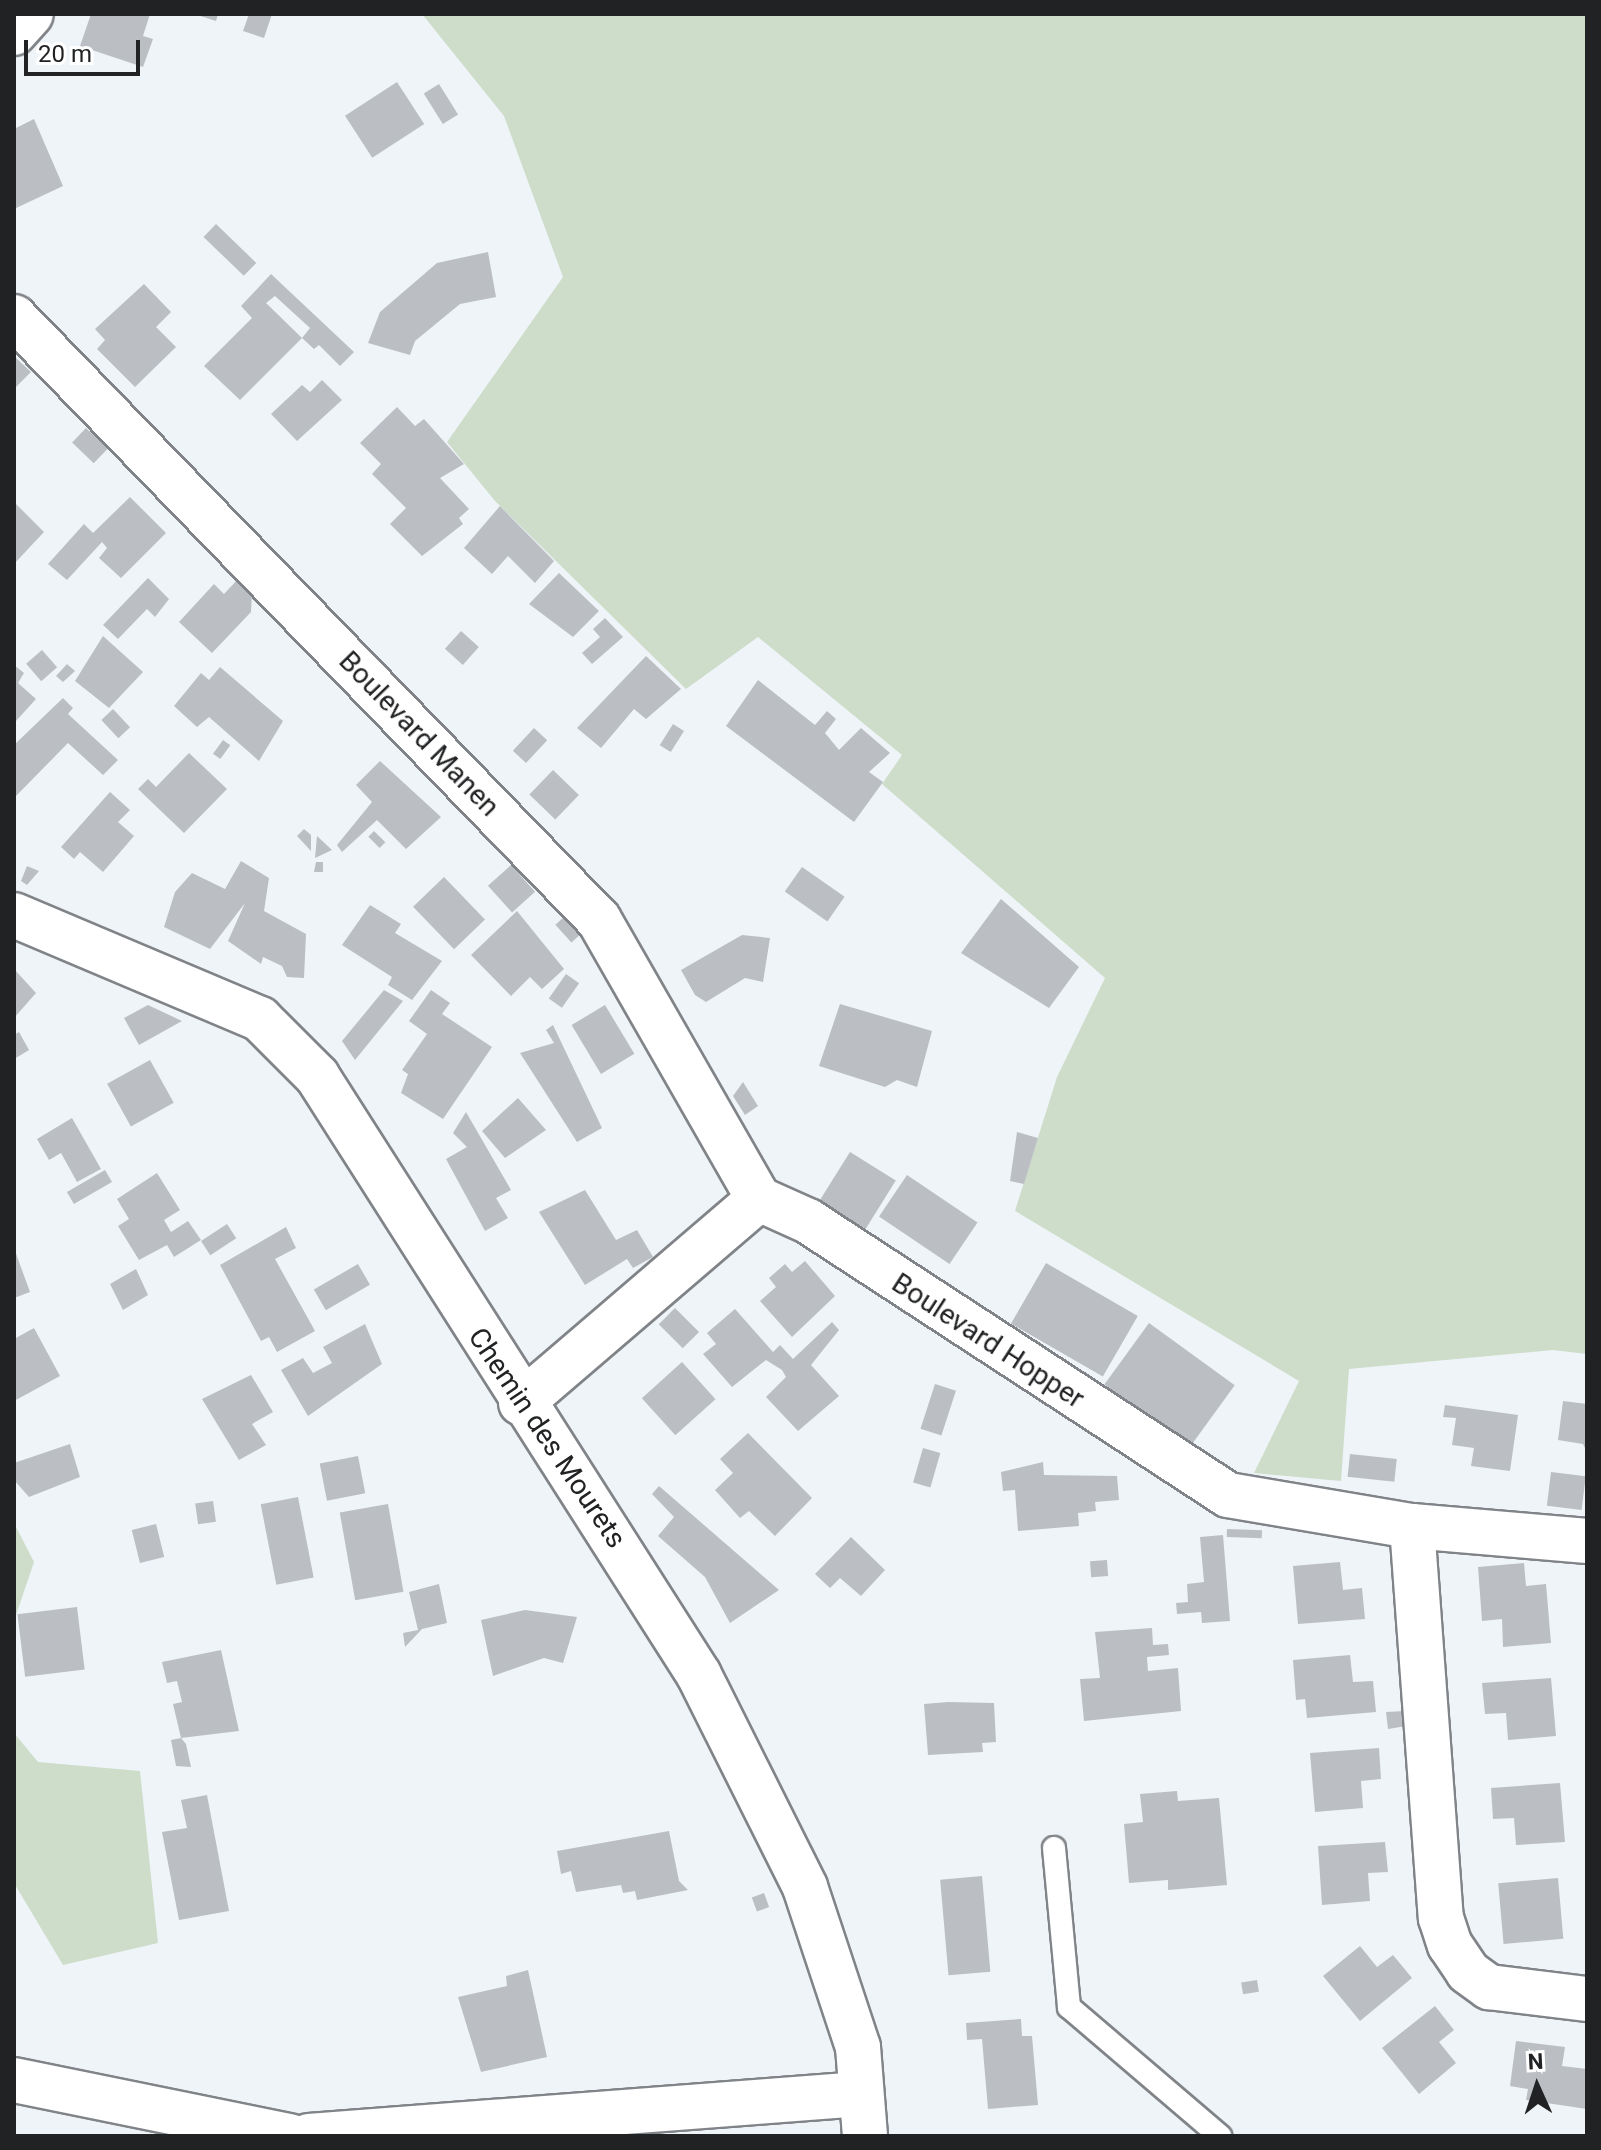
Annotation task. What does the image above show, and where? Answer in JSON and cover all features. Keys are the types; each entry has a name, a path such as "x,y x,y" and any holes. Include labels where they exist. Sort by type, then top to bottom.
{"street":[{"path":"14,33 31,14"},
{"name":"Boulevard Manen","path":"14,317 599,920 759,1199"},
{"name":"Chemin des Mourets","path":"14,915 260,1019 317,1076 521,1403 699,1675 805,1887 858,2047 863,2115"},
{"path":"521,1403 759,1199"},
{"name":"Boulevard Hopper","path":"759,1199 808,1221 1228,1495 1412,1526 1523,1532 1587,1541"},
{"path":"1412,1526 1441,1918 1450,1945 1489,1987 1517,1996 1587,1999"},
{"path":"14,2080 290,2136"},
{"path":"309,2136 863,2115"}],"lane":[{"path":"1054,1848 1069,2007 1220,2136"}],"green space":[{"path":"422,14 1587,14 1587,1354 1553,1350 1349,1369 1341,1481 1254,1473 1299,1381 1015,1211 1057,1077 1105,978 882,784 902,755 758,637 686,689 495,501 447,442 563,277 504,116"},
{"path":"14,1523 34,1562 14,1621"},
{"path":"14,1733 38,1762 140,1771 158,1943 63,1965 14,1883"}],"building":[{"path":"91,14 150,14 143,36 153,39 143,67 80,46"},
{"path":"194,14 218,14 216,21"},
{"path":"249,14 272,14 264,38 243,31"},
{"path":"397,82 424,124 372,158 345,116"},
{"path":"439,84 458,115 443,124 424,94"},
{"path":"34,119 63,186 14,209 14,129"},
{"path":"216,224 256,263 244,276 203,237"},
{"path":"488,252 496,297 460,304 415,341 410,355 368,343 380,312 437,263"},
{"path":"271,274 354,352 340,366 319,345 314,349 302,338 240,400 204,366 252,318 241,306","holes":["275,296 310,328 302,338 266,303"]},
{"path":"144,284 171,312 156,327 176,347 135,387 97,349 105,340 95,329"},
{"path":"14,356 31,372 14,389"},
{"path":"322,380 342,400 297,441 271,414 302,385 310,392"},
{"path":"397,407 415,426 424,419 464,464 440,478 469,509 459,518 463,524 422,556 390,524 406,508 372,474 381,464 360,443"},
{"path":"86,428 108,449 94,463 72,442"},
{"path":"130,497 166,533 121,578 99,558 107,548 102,542 67,580 48,564 84,524 93,533"},
{"path":"14,502 44,532 14,564"},
{"path":"500,506 554,561 535,583 508,556 492,574 464,548"},
{"path":"559,573 599,611 573,637 529,604"},
{"path":"148,578 169,599 155,617 147,609 118,639 103,625"},
{"path":"238,579 252,593 251,612 212,653 179,622 214,584 224,594"},
{"path":"605,618 623,637 592,664 582,653 600,637 593,629"},
{"path":"461,631 479,647 463,665 445,649"},
{"path":"103,636 143,672 109,708 75,681"},
{"path":"42,650 57,667 41,681 26,664"},
{"path":"646,656 681,689 646,719 634,709 601,748 577,728"},
{"path":"67,664 75,671 63,682 56,676"},
{"path":"14,665 24,673 18,683 36,699 16,721"},
{"path":"220,667 283,721 259,761 209,717 197,727 174,706 201,673 209,680"},
{"path":"758,680 815,725 827,711 836,719 825,733 839,750 861,728 890,753 869,772 883,782 854,822 726,726"},
{"path":"63,698 73,708 68,714 118,760 103,775 68,743 16,796 14,745"},
{"path":"113,709 130,727 118,738 101,720"},
{"path":"673,724 684,731 671,752 660,745"},
{"path":"534,728 547,740 526,763 513,751"},
{"path":"223,740 230,745 220,759 213,754"},
{"path":"189,753 227,789 184,833 138,789 148,779 156,787"},
{"path":"380,761 441,817 406,849 377,820 342,852 337,845 372,802 356,785"},
{"path":"553,770 579,795 555,819 529,794"},
{"path":"110,792 130,810 118,822 134,836 103,872 80,852 74,859 61,847"},
{"path":"304,829 311,835 311,851 297,836"},
{"path":"374,831 385,842 380,848 368,837"},
{"path":"317,836 332,850 315,858"},
{"path":"241,861 269,878 264,911 306,934 304,978 287,977 282,966 263,957 261,964 228,941 245,903 210,949 164,927 175,892 192,873 225,889"},
{"path":"316,862 323,862 323,872 314,872"},
{"path":"511,865 535,892 512,912 488,886"},
{"path":"27,866 39,871 27,885 21,881"},
{"path":"802,867 845,897 827,921 785,892"},
{"path":"444,877 485,919 454,949 413,907"},
{"path":"1001,899 1079,967 1049,1008 961,953"},
{"path":"370,905 401,924 395,933 442,961 412,1000 388,985 392,977 342,945"},
{"path":"517,911 564,969 542,989 530,977 511,996 471,955"},
{"path":"565,916 581,934 571,943 555,925"},
{"path":"742,935 770,938 763,982 745,978 706,1002 695,995 681,970"},
{"path":"14,969 36,993 14,1018"},
{"path":"566,974 579,983 562,1008 549,999"},
{"path":"384,990 403,1001 355,1060 342,1041"},
{"path":"431,990 450,1003 442,1014 492,1047 443,1119 401,1093 408,1074 402,1070 427,1034 409,1021"},
{"path":"840,1004 932,1031 917,1087 897,1080 885,1087 819,1066"},
{"path":"148,1005 182,1021 139,1045 124,1018"},
{"path":"605,1005 634,1054 601,1074 572,1025"},
{"path":"553,1025 602,1128 577,1142 520,1053 554,1043 546,1030"},
{"path":"19,1032 29,1050 14,1059 14,1035"},
{"path":"150,1060 174,1103 131,1127 107,1084"},
{"path":"743,1082 758,1106 745,1115 733,1096"},
{"path":"518,1098 546,1130 505,1158 482,1131"},
{"path":"466,1112 511,1190 496,1198 508,1218 485,1231 446,1159 467,1147 453,1133"},
{"path":"72,1118 101,1169 77,1182 61,1153 49,1160 37,1139"},
{"path":"1017,1132 1038,1138 1024,1184 1010,1181"},
{"path":"850,1152 896,1181 866,1229 820,1200"},
{"path":"105,1170 112,1182 74,1204 67,1192"},
{"path":"157,1173 180,1210 164,1220 171,1232 188,1221 201,1240 174,1257 167,1245 139,1260 118,1226 129,1219 117,1199"},
{"path":"907,1175 977,1223 950,1264 879,1216"},
{"path":"585,1190 616,1240 637,1230 653,1257 633,1268 627,1259 585,1285 539,1212"},
{"path":"227,1224 236,1238 210,1255 201,1241"},
{"path":"286,1227 296,1248 275,1259 315,1331 277,1352 269,1337 261,1341 220,1265"},
{"path":"14,1248 30,1292 14,1298"},
{"path":"805,1261 835,1296 792,1337 760,1301 776,1287 769,1278 785,1264 792,1272"},
{"path":"1046,1263 1138,1316 1103,1377 1011,1324"},
{"path":"358,1264 370,1285 326,1310 314,1290"},
{"path":"136,1269 148,1295 123,1310 110,1284"},
{"path":"675,1308 699,1332 683,1348 659,1324"},
{"path":"735,1309 773,1352 780,1345 793,1359 832,1322 839,1330 811,1365 839,1396 798,1431 766,1397 786,1377 782,1370 766,1360 732,1387 703,1354 716,1344 707,1333"},
{"path":"1149,1323 1235,1385 1190,1447 1104,1384"},
{"path":"365,1324 382,1364 308,1416 281,1370 303,1358 313,1373 332,1363 323,1347"},
{"path":"34,1328 60,1376 14,1401 14,1339"},
{"path":"682,1362 715,1399 675,1435 642,1398"},
{"path":"251,1375 273,1412 252,1424 266,1445 239,1460 202,1399"},
{"path":"935,1384 956,1391 941,1435 920,1429"},
{"path":"1563,1401 1587,1404 1587,1452 1583,1444 1558,1440"},
{"path":"1445,1405 1518,1415 1510,1471 1471,1466 1474,1448 1452,1445 1456,1418 1443,1417"},
{"path":"748,1433 812,1498 775,1536 749,1511 740,1518 715,1490 733,1473 720,1459"},
{"path":"70,1444 80,1477 29,1497 14,1480 14,1463"},
{"path":"923,1448 940,1453 930,1488 913,1483"},
{"path":"1350,1454 1397,1459 1394,1482 1348,1477"},
{"path":"358,1456 365,1493 327,1501 320,1463"},
{"path":"1043,1462 1044,1475 1117,1476 1119,1500 1095,1502 1096,1511 1078,1513 1079,1526 1018,1531 1015,1490 1003,1491 1001,1472"},
{"path":"1551,1472 1586,1476 1582,1510 1547,1506"},
{"path":"659,1486 779,1590 730,1623 705,1577 658,1536 674,1517 652,1494"},
{"path":"298,1497 314,1577 276,1585 261,1504"},
{"path":"213,1501 216,1522 198,1524 195,1504"},
{"path":"388,1504 403,1592 355,1600 340,1513"},
{"path":"156,1524 164,1557 140,1563 132,1530"},
{"path":"1227,1529 1262,1530 1262,1538 1227,1537"},
{"path":"1223,1535 1230,1621 1202,1623 1201,1612 1177,1614 1176,1603 1188,1602 1187,1584 1204,1582 1200,1537"},
{"path":"851,1537 885,1570 861,1596 840,1578 830,1588 815,1574"},
{"path":"1107,1560 1108,1576 1091,1577 1090,1561"},
{"path":"1340,1562 1343,1590 1362,1588 1365,1619 1298,1624 1293,1566"},
{"path":"1524,1563 1526,1586 1546,1584 1551,1643 1503,1647 1502,1619 1482,1621 1478,1567"},
{"path":"439,1584 447,1623 422,1629 405,1647 403,1633 418,1630 409,1592"},
{"path":"77,1607 85,1670 25,1677 17,1614"},
{"path":"525,1610 577,1617 563,1663 544,1658 493,1676 481,1620"},
{"path":"1152,1628 1153,1645 1168,1644 1169,1655 1147,1657 1148,1671 1178,1668 1181,1711 1084,1721 1080,1679 1100,1678 1095,1632"},
{"path":"221,1650 239,1731 181,1738 173,1704 182,1702 177,1681 167,1683 162,1662"},
{"path":"1350,1655 1353,1682 1373,1681 1376,1712 1307,1718 1305,1699 1296,1700 1293,1660"},
{"path":"1551,1678 1556,1736 1508,1740 1506,1713 1485,1714 1482,1683"},
{"path":"994,1703 996,1742 982,1743 983,1752 928,1755 924,1704"},
{"path":"1405,1711 1406,1726 1388,1729 1386,1712"},
{"path":"181,1738 186,1744 191,1767 176,1766 171,1740"},
{"path":"1379,1748 1381,1779 1361,1781 1363,1808 1315,1812 1310,1753"},
{"path":"1560,1783 1565,1842 1516,1845 1514,1818 1493,1819 1491,1788"},
{"path":"1177,1791 1178,1801 1219,1798 1227,1885 1168,1890 1168,1880 1129,1883 1124,1824 1143,1822 1140,1794"},
{"path":"207,1795 229,1911 179,1920 162,1832 187,1828 181,1800"},
{"path":"669,1831 679,1881 688,1890 637,1900 635,1891 623,1893 621,1885 576,1892 571,1871 561,1874 557,1851"},
{"path":"1385,1842 1388,1872 1368,1873 1370,1901 1322,1905 1318,1846"},
{"path":"982,1876 990,1972 949,1975 940,1880"},
{"path":"1558,1878 1563,1939 1504,1944 1498,1883"},
{"path":"764,1893 769,1907 757,1912 752,1897"},
{"path":"1360,1946 1377,1967 1393,1955 1412,1978 1360,2021 1323,1976"},
{"path":"528,1970 547,2057 481,2072 458,1997 507,1986 506,1976"},
{"path":"1257,1980 1259,1992 1243,1994 1241,1983"},
{"path":"1435,2006 1454,2030 1439,2042 1456,2063 1419,2094 1382,2048"},
{"path":"1021,2019 1022,2036 1032,2036 1038,2105 988,2109 982,2039 967,2040 966,2023"},
{"path":"1516,2041 1565,2047 1562,2066 1587,2069 1587,2109 1526,2100 1528,2089 1510,2086"}]}
